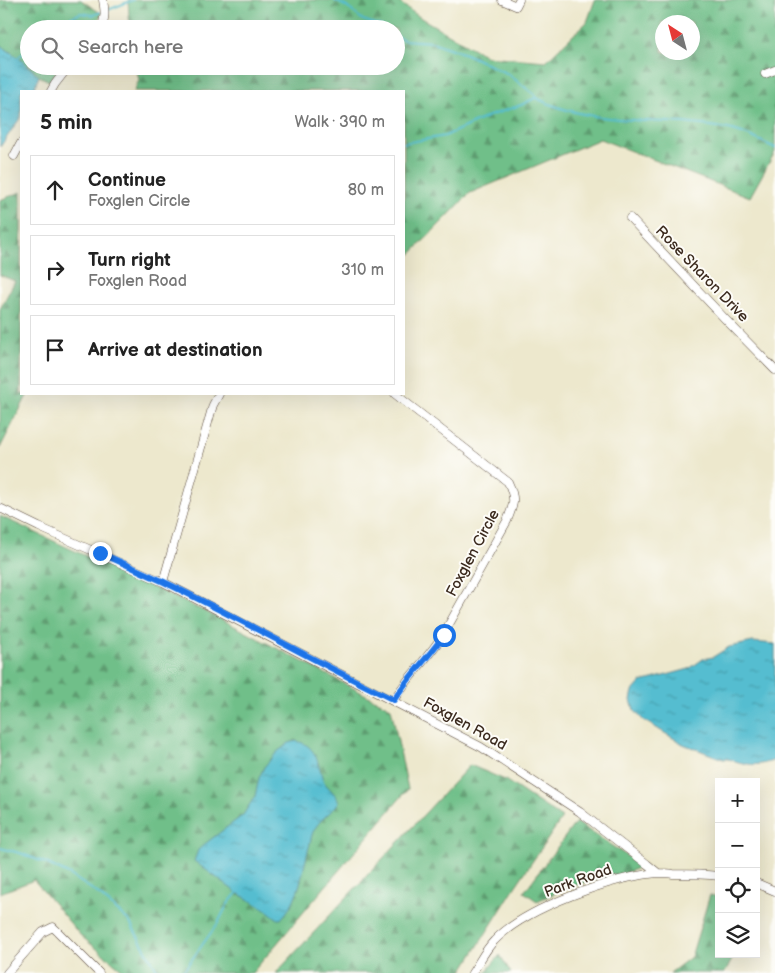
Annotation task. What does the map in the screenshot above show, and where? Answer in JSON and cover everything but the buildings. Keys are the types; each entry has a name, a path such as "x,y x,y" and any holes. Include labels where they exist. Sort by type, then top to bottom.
{"street":[{"path":"502,0 516,6 519,0"},
{"path":"104,3 105,20"},
{"path":"765,74 775,70"},
{"path":"52,90 62,75"},
{"path":"14,156 20,145"},
{"name":"Rose Sharon Drive","path":"630,218 775,370"},
{"path":"163,582 213,405 218,395"},
{"name":"Foxglen Circle","path":"394,700 444,635 507,521 514,501 513,492 508,482 396,395"},
{"name":"Foxglen Road","path":"0,508 163,582 224,612 481,747 580,812 658,873"},
{"name":"Park Road","path":"472,973 493,942 506,931 527,916 581,892 625,879 658,873 715,876"},
{"path":"760,885 775,891"},
{"path":"7,973 43,932 53,927 98,973"}],"green space":[{"path":"0,0 81,0 102,14 98,20 20,20 20,59 0,45"},
{"path":"128,0 396,0 421,18 486,56 546,61 587,22 595,0 775,0 775,152 750,197 600,139 470,193 405,260 405,90 134,90 139,80 138,75 405,75 405,20 129,20"},
{"path":"38,75 54,75 49,81"},
{"path":"20,192 20,395 27,395 0,448 0,309 15,281 0,275 0,200"},
{"path":"0,516 221,619 391,708 408,789 252,973 173,973 171,969 124,971 81,936 34,880 0,893"},
{"path":"470,765 505,780 562,818 515,887 461,973 276,973"},
{"path":"576,822 642,866 626,873 569,887 537,901 524,892"},
{"path":"710,895 715,896 715,958 733,958 724,973 670,973 691,957"},
{"path":"500,955 511,973 485,973"}],"water":[{"path":"0,45 20,59 20,75 39,76 33,90 20,90 20,118 0,147"},
{"path":"753,642 775,644 775,760 751,764 723,759 683,744 643,720 634,710 631,700 633,691 641,682 689,669 703,659 713,657 729,647"},
{"path":"296,741 306,745 313,751 323,781 339,802 313,832 296,895 287,912 281,919 278,919 237,893 194,861 198,850 243,815 255,796 259,778 264,767 277,752 289,743"}],"waterway":[{"path":"108,10 133,0"},
{"path":"334,0 347,7 363,20"},
{"path":"65,20 81,13 93,15 101,12"},
{"path":"405,40 432,42 466,54 508,74 535,95 536,98 553,106 608,118 683,123 723,128 746,134 775,148"},
{"path":"405,143 445,136 535,98"},
{"path":"0,848 20,853 48,864 70,875 96,892 129,921 159,973"},
{"path":"182,973 237,893"}],"route":[{"path":"100,553 224,612 339,674 394,700 444,635"}]}
